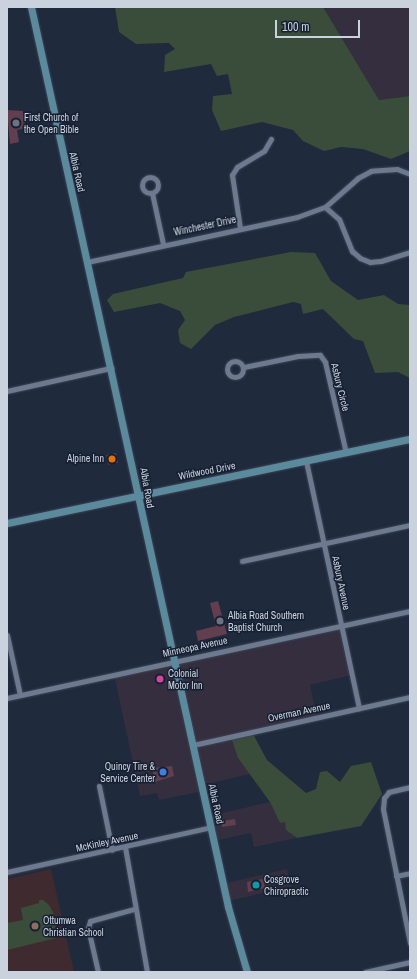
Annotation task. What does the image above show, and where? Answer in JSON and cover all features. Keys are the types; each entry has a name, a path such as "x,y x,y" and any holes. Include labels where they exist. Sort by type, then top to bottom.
{"street":[{"name":"Albia Road","path":"31,7 228,907 247,972"},
{"path":"240,228 232,175 237,166 264,151 272,139"},
{"path":"410,174 397,169 370,172 358,178 325,207 339,219 352,250 360,258 370,262 381,261 410,252"},
{"path":"152,193 164,244"},
{"name":"Winchester Drive","path":"87,262 164,244 301,216 325,207"},
{"name":"Asbury Circle","path":"244,367 298,356 320,355 325,362 346,453"},
{"path":"7,391 111,368"},
{"name":"Wildwood Drive","path":"7,523 410,439"},
{"name":"Asbury Avenue","path":"306,461 340,626 359,708"},
{"path":"242,561 410,525"},
{"name":"Minneopa Avenue","path":"7,698 410,611"},
{"path":"7,635 20,695"},
{"name":"Overman Avenue","path":"193,745 410,697"},
{"path":"99,786 112,850"},
{"path":"410,786 389,792 384,798 383,817 410,943"},
{"name":"McKinley Avenue","path":"7,872 125,848 211,827"},
{"path":"125,848 134,910 147,972"},
{"path":"396,876 410,873"},
{"path":"98,972 88,928 90,921 134,910"},
{"path":"365,972 410,962"}],"shaded area":[{"path":"323,7 410,7 410,96 379,100"},
{"path":"340,626 351,675 310,685 317,718 254,730 238,758 250,774 202,785 203,791 159,800 157,793 140,796 114,674"},
{"path":"270,802 280,823 286,822 286,830 297,838 254,847 251,833 213,841 208,816"},
{"name":"Ottumwa Christian School","path":"51,869 74,972 7,972 7,879"},
{"path":"287,869 291,887 227,901 223,884"}],"green space":[{"path":"115,7 323,7 379,100 410,96 410,151 391,159 363,149 341,147 324,151 303,141 293,130 262,122 221,131 212,110 213,96 232,94 228,74 217,76 211,64 164,72 165,55 175,49 169,43 136,44 119,32"},
{"path":"291,252 315,253 331,281 358,300 384,295 398,304 410,305 410,378 398,372 375,373 363,341 354,339 323,309 303,314 301,304 293,302 234,317 215,325 191,349 180,343 178,330 185,320 180,311 160,303 114,312 107,300 113,294 183,278 186,272"},
{"path":"252,732 267,760 306,793 316,789 320,772 327,771 340,782 351,766 371,762 382,794 361,826 297,838 286,830 285,822 280,823 270,802 238,758 231,737"},
{"path":"39,900 43,900 49,905 55,916 56,938 7,950 7,923 23,920 21,908 39,903"}],"building":[{"name":"First Church of the Open Bible","path":"7,110 23,111 26,128 17,130 19,142 10,144"},
{"name":"Alpine Inn","path":"116,453 118,463 108,465 106,455"},
{"name":"Albia Road Southern Baptist Church","path":"218,601 227,634 198,641 196,631 216,626 210,603"},
{"name":"Quincy Tire & Service Center","path":"172,766 174,776 155,782 152,768"},
{"path":"235,819 236,825 222,827 221,821"},
{"name":"Cosgrove Chiropractic","path":"263,879 265,888 248,892 247,882"}],"place":[{"name":"First Church of the Open Bible","path":"16,123"},
{"name":"Alpine Inn","path":"112,459"},
{"name":"Albia Road Southern Baptist Church","path":"220,621"},
{"name":"Colonial Motor Inn","path":"160,679"},
{"name":"Quincy Tire & Service Center","path":"163,772"},
{"name":"Cosgrove Chiropractic","path":"256,885"},
{"name":"Ottumwa Christian School","path":"35,926"}]}
